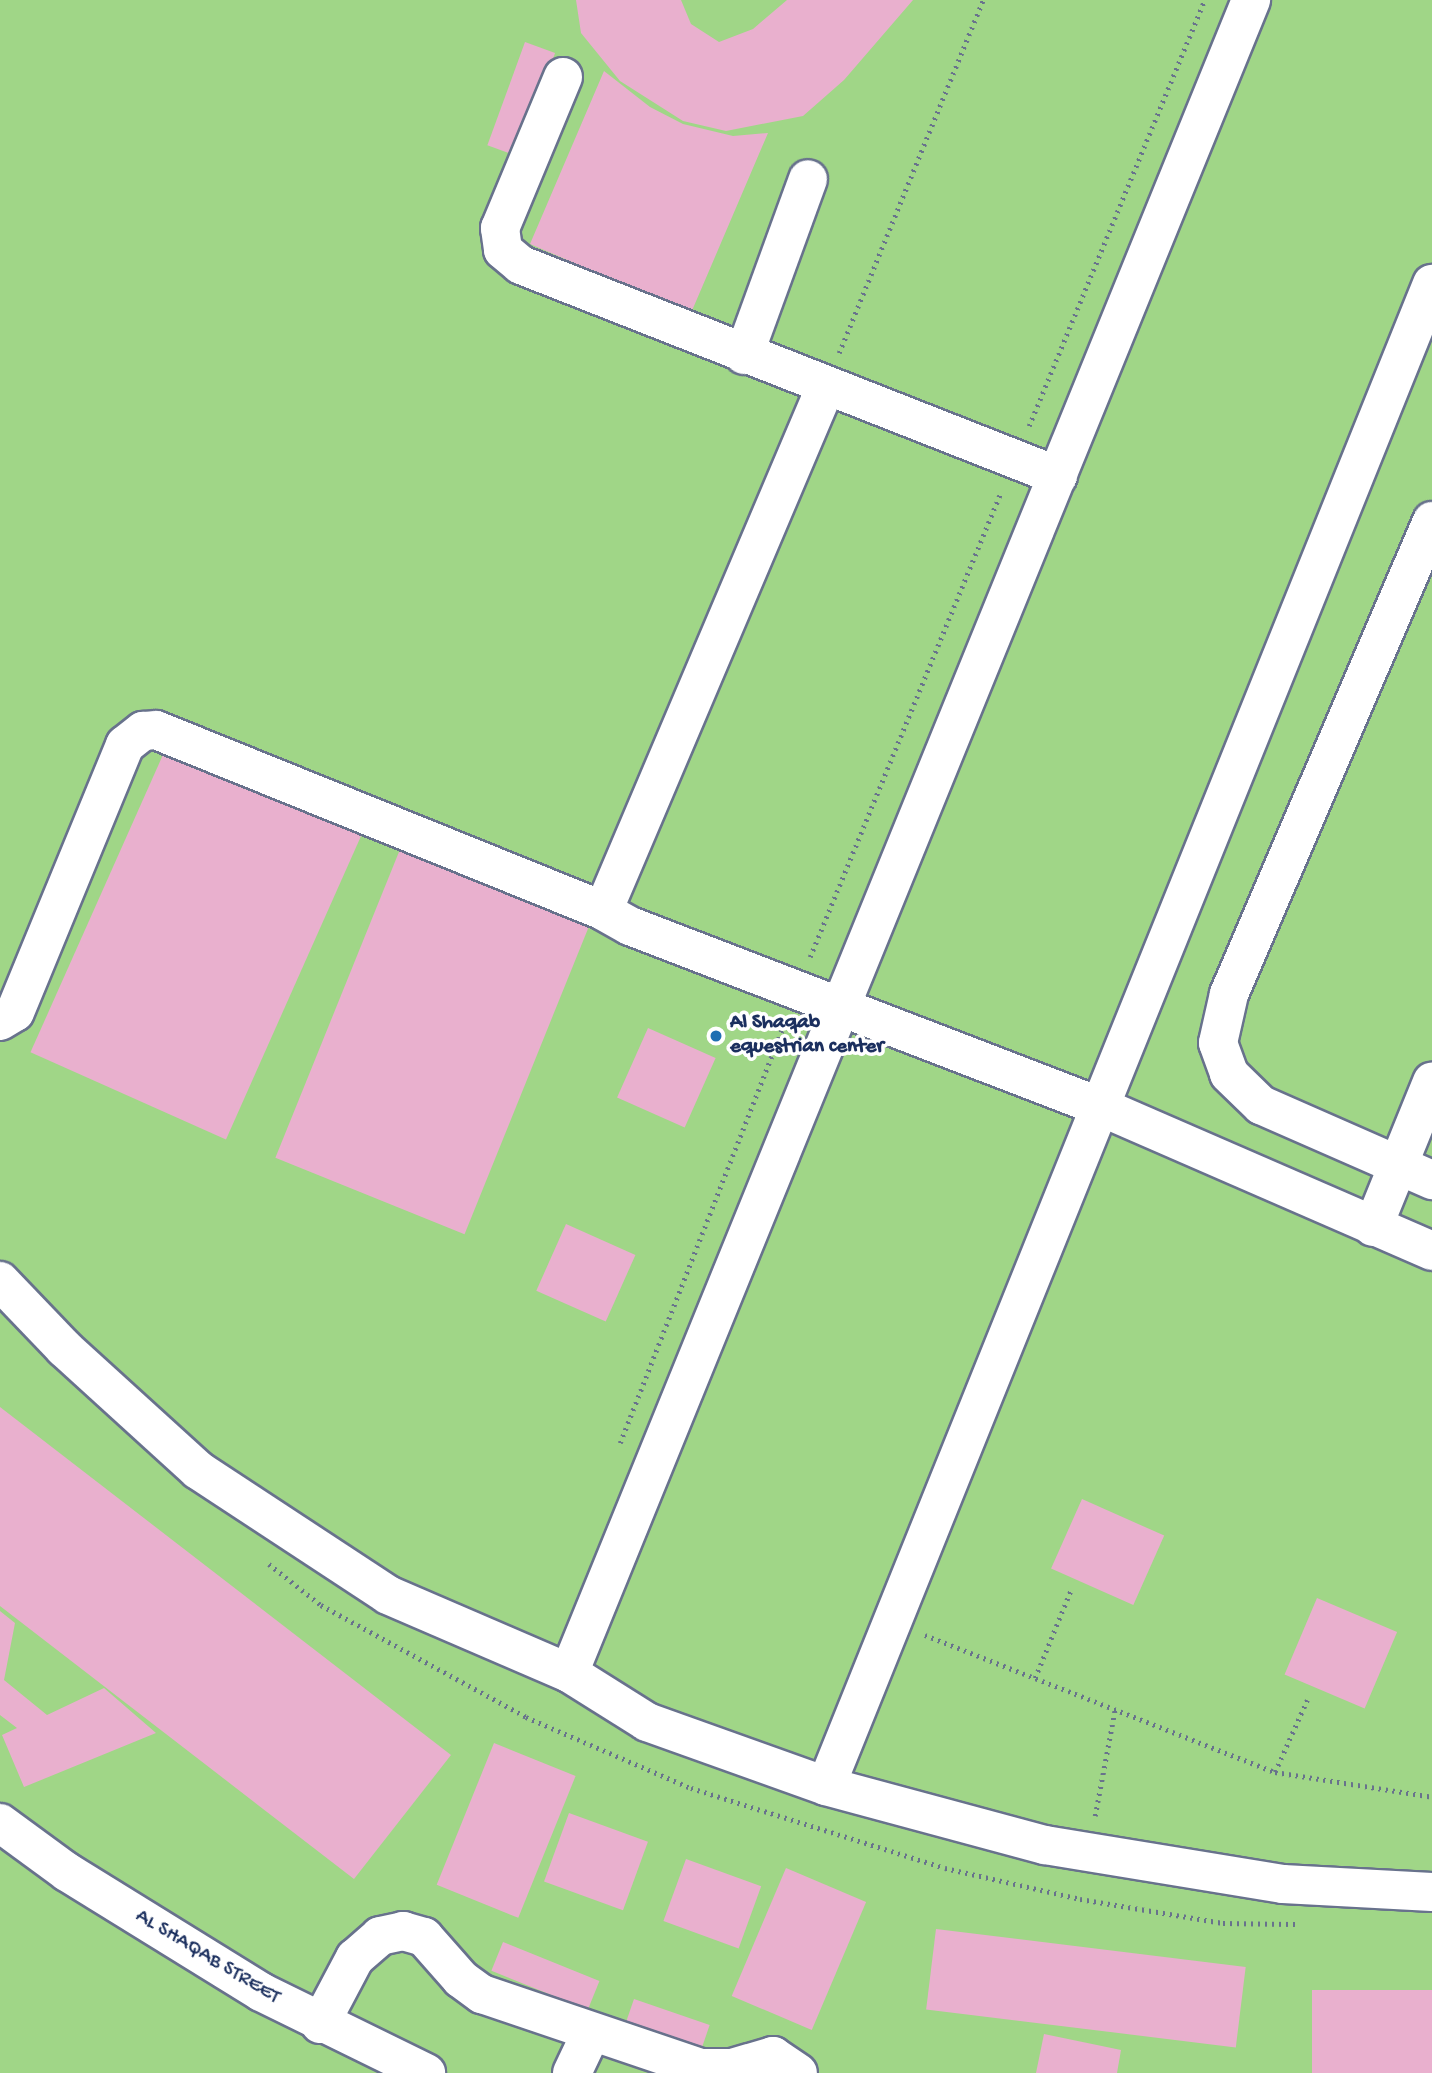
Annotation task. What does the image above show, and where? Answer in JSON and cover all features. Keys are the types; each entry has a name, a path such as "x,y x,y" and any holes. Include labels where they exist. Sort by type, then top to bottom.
{"lane":[{"path":"569,1673 1251,0"},
{"path":"563,77 500,228 503,250 521,265 744,355 1058,476"},
{"path":"744,355 808,179"},
{"path":"826,1786 1432,284"},
{"path":"603,911 826,386"},
{"path":"1432,521 1228,994 1218,1043 1229,1074 1261,1105 1432,1180"},
{"path":"0,1021 15,1012 125,745 143,731 156,730 796,990 1101,1107 1432,1251"},
{"path":"1373,1227 1432,1082"},
{"path":"0,1281 64,1349 198,1470 388,1595 569,1673 647,1722 826,1786 1045,1845 1283,1884 1432,1892"},
{"name":"AL SHAQAB STREET","path":"0,1823 78,1879 320,2024 426,2073"},
{"path":"320,2024 355,1958 380,1936 403,1931 424,1937 461,1979 482,1994 700,2068 732,2068 774,2056 798,2073"},
{"path":"572,2073 591,2033"}],"path":[{"path":"826,386 983,0"},
{"path":"616,1452 796,990 1205,0"},
{"path":"1035,1678 1072,1590"},
{"path":"893,1623 1275,1772 1432,1797"},
{"path":"1275,1772 1307,1700"},
{"path":"1080,1899 1115,1709"}],"green space":[{"name":"Al Shaqab equestrian center","path":"0,0 1432,0 1432,2073 0,2073"}],"building":[{"path":"576,0 681,0 691,24 719,42 753,29 787,0 913,0 844,80 803,116 726,131 683,121 620,81 581,33"},
{"path":"525,42 555,53 517,156 487,145"},
{"path":"604,71 650,107 683,124 733,136 768,133 691,313 530,244"},
{"path":"170,739 365,826 226,1139 30,1052"},
{"path":"405,837 594,913 465,1234 275,1158"},
{"path":"648,1028 716,1058 685,1128 617,1097"},
{"path":"566,1224 635,1255 606,1322 536,1291"},
{"path":"0,1407 451,1755 354,1879 0,1606"},
{"path":"1082,1499 1164,1536 1133,1605 1051,1568"},
{"path":"1317,1598 1397,1632 1365,1708 1285,1674"},
{"path":"0,1611 15,1623 4,1680 47,1715 104,1688 156,1733 24,1787 2,1735 17,1728 0,1715"},
{"path":"494,1743 576,1776 518,1918 437,1885"},
{"path":"569,1813 648,1842 623,1910 544,1882"},
{"path":"686,1859 761,1886 739,1948 663,1921"},
{"path":"786,1868 866,1902 812,2030 732,1996"},
{"path":"936,1929 1246,1967 1236,2047 926,2009"},
{"path":"503,1942 599,1981 588,2010 491,1971"},
{"path":"1312,1990 1432,1990 1432,2073 1312,2073"},
{"path":"634,1999 710,2025 701,2050 626,2024"},
{"path":"1044,2034 1121,2050 1117,2073 1036,2073"}],"place":[{"name":"Al Shaqab equestrian center","path":"716,1036"}]}
